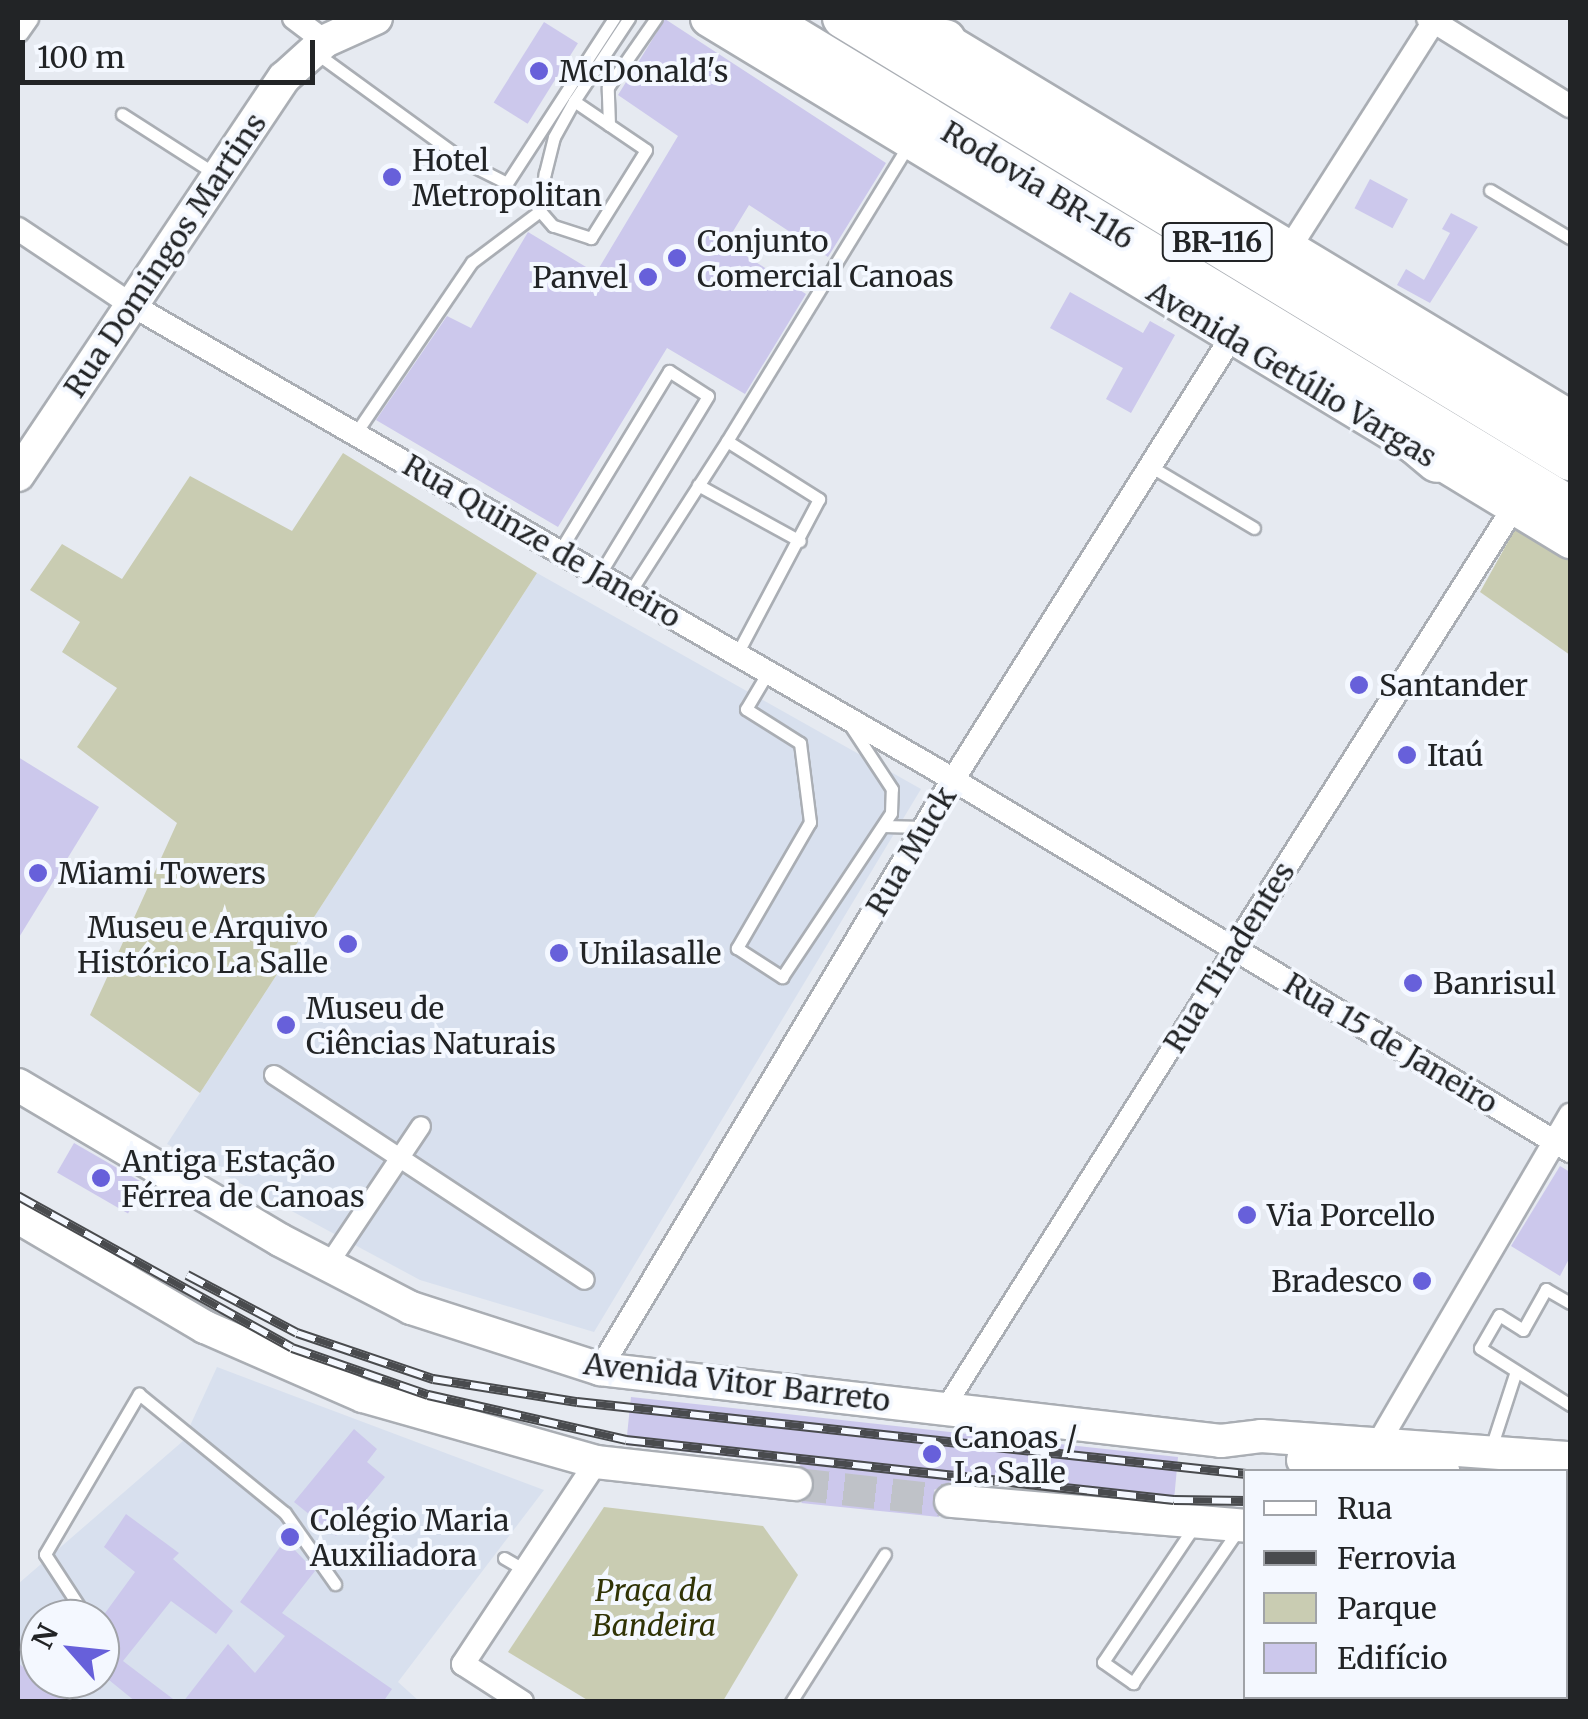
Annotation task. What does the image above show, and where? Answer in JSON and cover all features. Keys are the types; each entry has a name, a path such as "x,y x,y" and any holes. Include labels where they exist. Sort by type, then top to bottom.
{"highway":[{"name":"Rodovia BR-116","path":"763,18 1570,508"},
{"name":"Rodovia BR-116","path":"852,23 1570,460"},
{"name":"BR-116","path":"852,23 944,40"},
{"name":"BR-116","path":"1183,187 1210,223 1570,442"},
{"name":"BR-116","path":"1292,340 1437,462"}],"main road":[{"name":"Rua Domingos Martins","path":"18,475 284,78 318,46 376,18"},
{"name":"Avenida Getúlio Vargas","path":"708,18 1570,540"},
{"path":"907,18 1288,252 1570,418"},
{"name":"Avenida Vitor Barreto","path":"18,1085 328,1266 411,1308 600,1369 1222,1442"},
{"path":"20,1224 248,1349 363,1396 596,1462 796,1484"},
{"path":"1222,1442 1261,1436 1570,1458"},
{"path":"1222,1442 1260,1456 1418,1469"},
{"path":"951,1501 1243,1526"}],"street":[{"path":"18,32 26,18"},
{"path":"294,18 318,46"},
{"path":"1288,252 1433,19 1570,106"},
{"path":"18,229 130,304"},
{"name":"Rua Quinze de Janeiro","path":"130,304 953,780"},
{"name":"Rua Muck","path":"600,1369 924,827 1231,338"},
{"name":"Rua Tiradentes","path":"945,1408 1514,507"},
{"name":"Rua 15 de Janeiro","path":"953,780 1562,1147"},
{"path":"274,1075 585,1280"},
{"path":"1379,1442 1562,1147 1570,1115"},
{"path":"328,1266 421,1126"},
{"path":"522,1702 463,1664 596,1462"}],"lane":[{"path":"595,18 602,36"},
{"path":"318,46 502,183 514,176 614,18"},
{"path":"355,434 472,262 540,210 554,137 629,18"},
{"path":"610,126 608,87 656,18"},
{"path":"540,210 579,239 591,238 603,225 646,150 574,101"},
{"path":"122,114 217,176"},
{"path":"630,592 910,142"},
{"path":"1490,190 1570,238"},
{"path":"559,552 669,371 708,396 600,575"},
{"path":"727,441 819,499 737,654"},
{"path":"1150,466 1254,528"},
{"path":"698,485 800,541"},
{"path":"768,672 746,709 800,743 810,822 737,948 782,977 892,814 892,788 844,716"},
{"path":"883,826 924,827"},
{"path":"1570,1303 1546,1289 1523,1330 1499,1316 1480,1348 1570,1404"},
{"path":"1490,1451 1516,1370"},
{"path":"75,1599 45,1554 139,1394 285,1513 336,1584"},
{"path":"1197,1522 1103,1662 1134,1682 1243,1526"},
{"path":"791,1701 885,1554"},
{"path":"504,1558 525,1570"}],"shaded area":[{"name":"Unilasalle","path":"537,573 921,789 594,1332 420,1280 167,1144"},
{"name":"Colégio Maria Auxiliadora","path":"217,1367 544,1490 398,1682 419,1701 18,1701 18,1584 183,1441"}],"green space":[{"path":"343,453 537,573 200,1093 90,1015 177,823 77,747 117,688 62,652 80,622 30,590 62,544 122,579 190,476 292,531"},
{"path":"1527,527 1570,549 1570,655 1480,592 1514,531"},
{"name":"Praça da Bandeira","path":"604,1507 763,1526 798,1575 723,1701 589,1701 508,1652"}],"building":[{"name":"Conjunto Comercial Canoas","path":"665,19 886,163 828,257 749,205 726,243 806,294 745,394 667,348 558,527 376,420 447,316 471,328 528,232 596,273 678,136 618,95"},
{"path":"544,22 578,43 528,124 494,103"},
{"path":"1370,179 1408,199 1392,228 1355,208"},
{"path":"1451,213 1478,227 1430,303 1397,285 1406,269 1424,280 1450,233 1442,229"},
{"path":"1070,292 1143,333 1150,321 1175,335 1131,413 1106,399 1123,368 1050,328"},
{"name":"Miami Towers","path":"18,757 99,807 18,939"},
{"name":"Antiga Estação Férrea de Canoas","path":"74,1143 145,1184 128,1213 57,1172"},
{"path":"1560,1166 1570,1172 1570,1257 1560,1276 1511,1246"},
{"path":"631,1397 1178,1457 1174,1500 953,1481 934,1490 939,1517 801,1503 816,1485 799,1464 626,1445"},
{"path":"354,1429 377,1449 367,1462 385,1477 336,1536 294,1502"},
{"path":"126,1514 179,1553 173,1559 233,1611 216,1634 171,1601 123,1661 177,1702 136,1702 120,1689 120,1599 115,1599 135,1572 104,1547"},
{"path":"285,1540 315,1571 282,1613 392,1689 383,1702 183,1702 228,1644 255,1673 285,1636 240,1602"},
{"path":"18,1663 20,1699 69,1702 18,1702"}],"tunnel":[{"path":"796,1484 951,1501"}],"railway":[{"path":"18,1196 292,1348 428,1395 626,1440 1174,1500 1243,1501"},
{"path":"187,1275 297,1333 433,1379 577,1402 1243,1474"}],"place":[{"name":"McDonald's","path":"539,71"},
{"name":"Hotel Metropolitan","path":"392,177"},
{"name":"Conjunto Comercial Canoas","path":"677,258"},
{"name":"Panvel","path":"648,277"},
{"name":"Santander","path":"1359,685"},
{"name":"Itaú","path":"1407,755"},
{"name":"Miami Towers","path":"38,873"},
{"name":"Museu e Arquivo Histórico La Salle","path":"348,944"},
{"name":"Unilasalle","path":"559,953"},
{"name":"Banrisul","path":"1413,983"},
{"name":"Museu de Ciências Naturais","path":"286,1025"},
{"name":"Antiga Estação Férrea de Canoas","path":"101,1178"},
{"name":"Via Porcello","path":"1247,1215"},
{"name":"Bradesco","path":"1422,1281"},
{"name":"Canoas / La Salle","path":"932,1454"},
{"name":"Colégio Maria Auxiliadora","path":"290,1537"}]}
